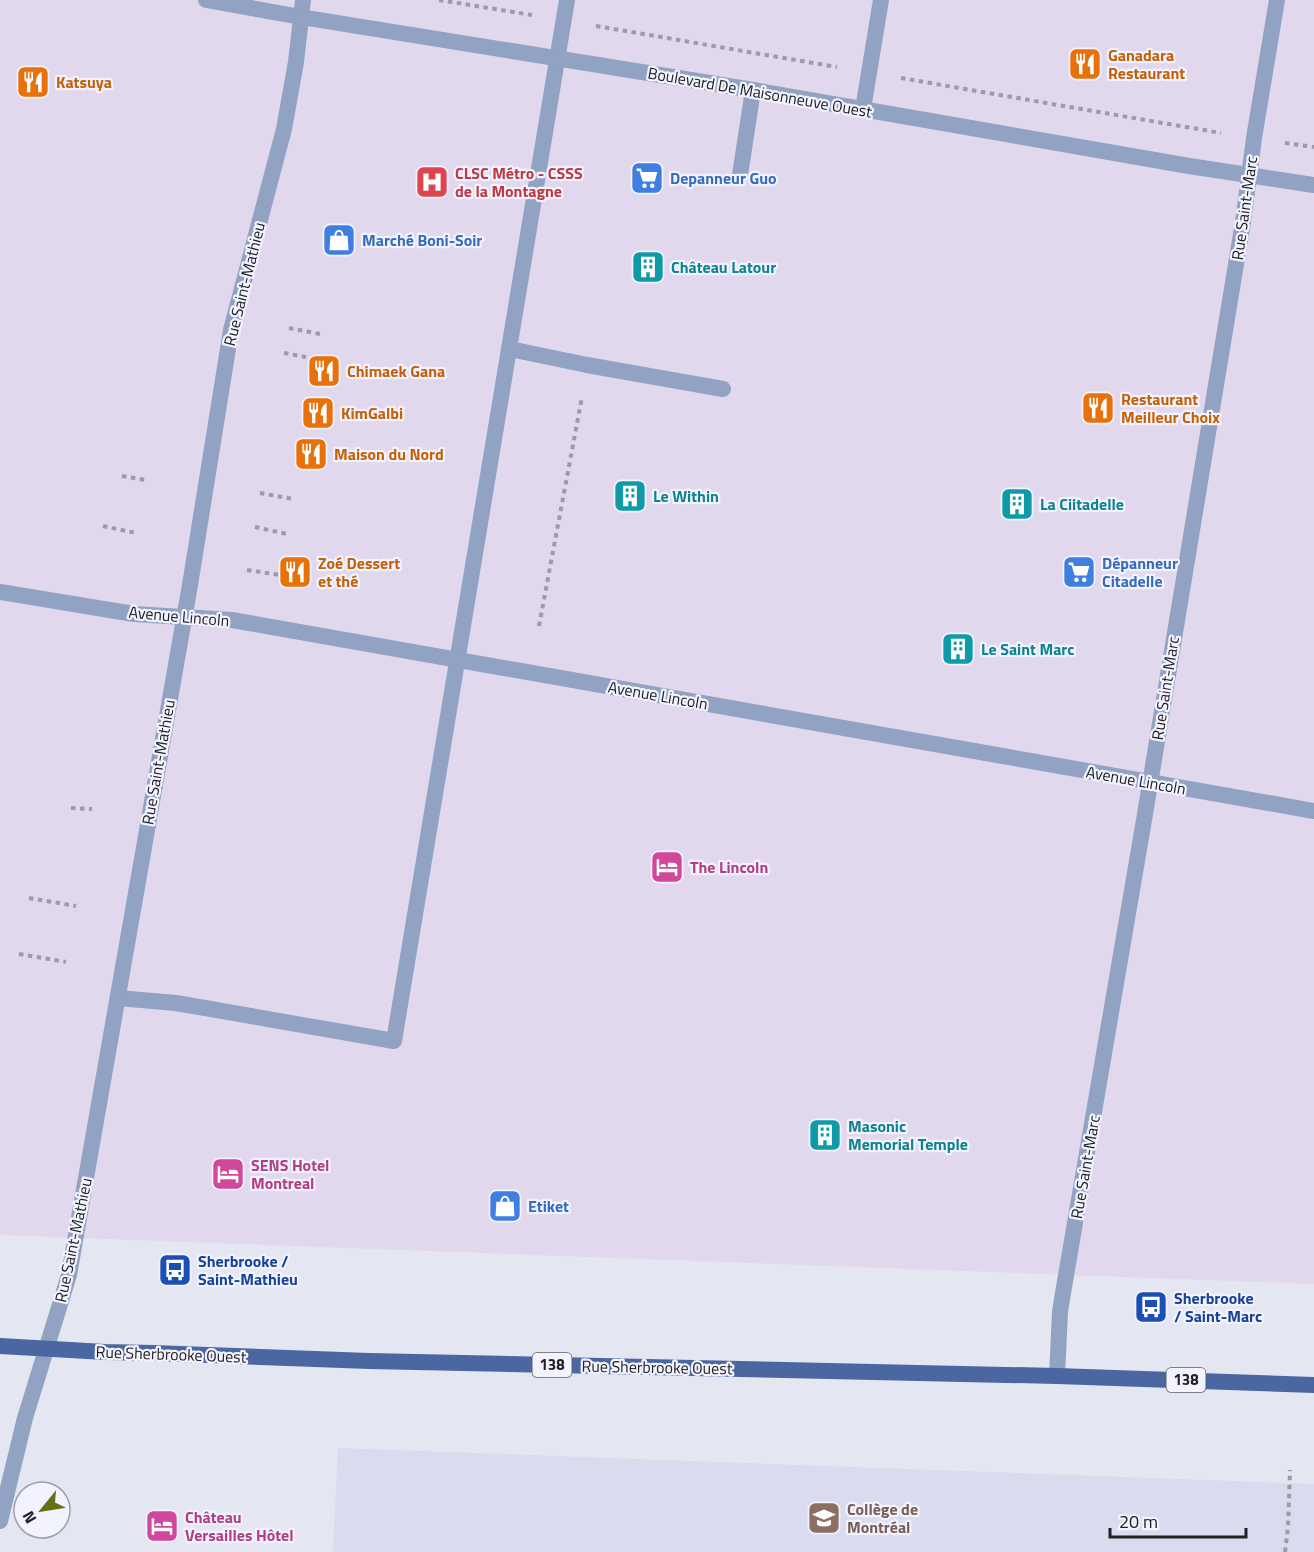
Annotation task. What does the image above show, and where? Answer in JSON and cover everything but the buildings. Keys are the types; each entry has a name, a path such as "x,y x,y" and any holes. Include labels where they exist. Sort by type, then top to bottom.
{"main road":[{"name":"Rue Sherbrooke Ouest","path":"0,1346 105,1352 358,1360 1057,1376 1314,1385"}],"street":[{"name":"Boulevard De Maisonneuve Ouest","path":"206,0 301,18 559,58 1189,166 1314,185"},
{"path":"295,0 301,18"},
{"name":"Rue Saint-Mathieu","path":"0,1521 25,1418 69,1275 184,616 231,330 284,129 296,62 303,0"},
{"path":"118,998 176,1003 394,1041 567,0"},
{"path":"863,109 881,0"},
{"name":"Rue Saint-Marc","path":"1057,1376 1063,1293 1243,222 1254,138 1277,0"},
{"path":"740,175 753,90"},
{"path":"510,349 723,389"},
{"name":"Avenue Lincoln","path":"0,592 134,614 232,620 1314,811"}],"path":[{"path":"439,0 536,16"},
{"path":"595,26 819,64"},
{"path":"924,82 1190,127"},
{"path":"289,328 320,334"},
{"path":"284,353 316,359"},
{"path":"539,626 579,413"},
{"path":"122,476 146,480"},
{"path":"260,493 293,499"},
{"path":"103,526 136,533"},
{"path":"255,527 287,534"},
{"path":"247,570 280,575"},
{"path":"71,808 92,809"},
{"path":"29,898 76,906"},
{"path":"19,954 66,962"},
{"path":"1285,1552 1290,1470"}],"shaded area":[{"path":"0,0 1314,0 1314,1284 0,1235"},
{"name":"Collège de Montréal","path":"338,1448 1314,1484 1314,1552 333,1552"}],"place":[{"name":"Ganadara Restaurant","path":"1085,64"},
{"name":"Katsuya","path":"33,82"},
{"name":"Depanneur Guo","path":"647,178"},
{"name":"CLSC Métro - CSSS de la Montagne","path":"432,182"},
{"name":"Marché Boni-Soir","path":"339,240"},
{"name":"Château Latour","path":"648,267"},
{"name":"Chimaek Gana","path":"324,371"},
{"name":"Restaurant Meilleur Choix","path":"1098,408"},
{"name":"KimGalbi","path":"318,413"},
{"name":"Maison du Nord","path":"311,454"},
{"name":"Le Within","path":"630,496"},
{"name":"La Ciitadelle","path":"1017,504"},
{"name":"Zoé Dessert et thé","path":"295,572"},
{"name":"Dépanneur Citadelle","path":"1079,572"},
{"name":"Le Saint Marc","path":"958,649"},
{"name":"The Lincoln","path":"667,867"},
{"name":"Masonic Memorial Temple","path":"825,1135"},
{"name":"SENS Hotel Montreal","path":"228,1174"},
{"name":"Etiket","path":"505,1206"},
{"name":"Sherbrooke / Saint-Mathieu","path":"175,1270"},
{"name":"Sherbrooke / Saint-Marc","path":"1151,1307"},
{"name":"Collège de Montréal","path":"824,1518"},
{"name":"Château Versailles Hôtel","path":"162,1526"}]}
